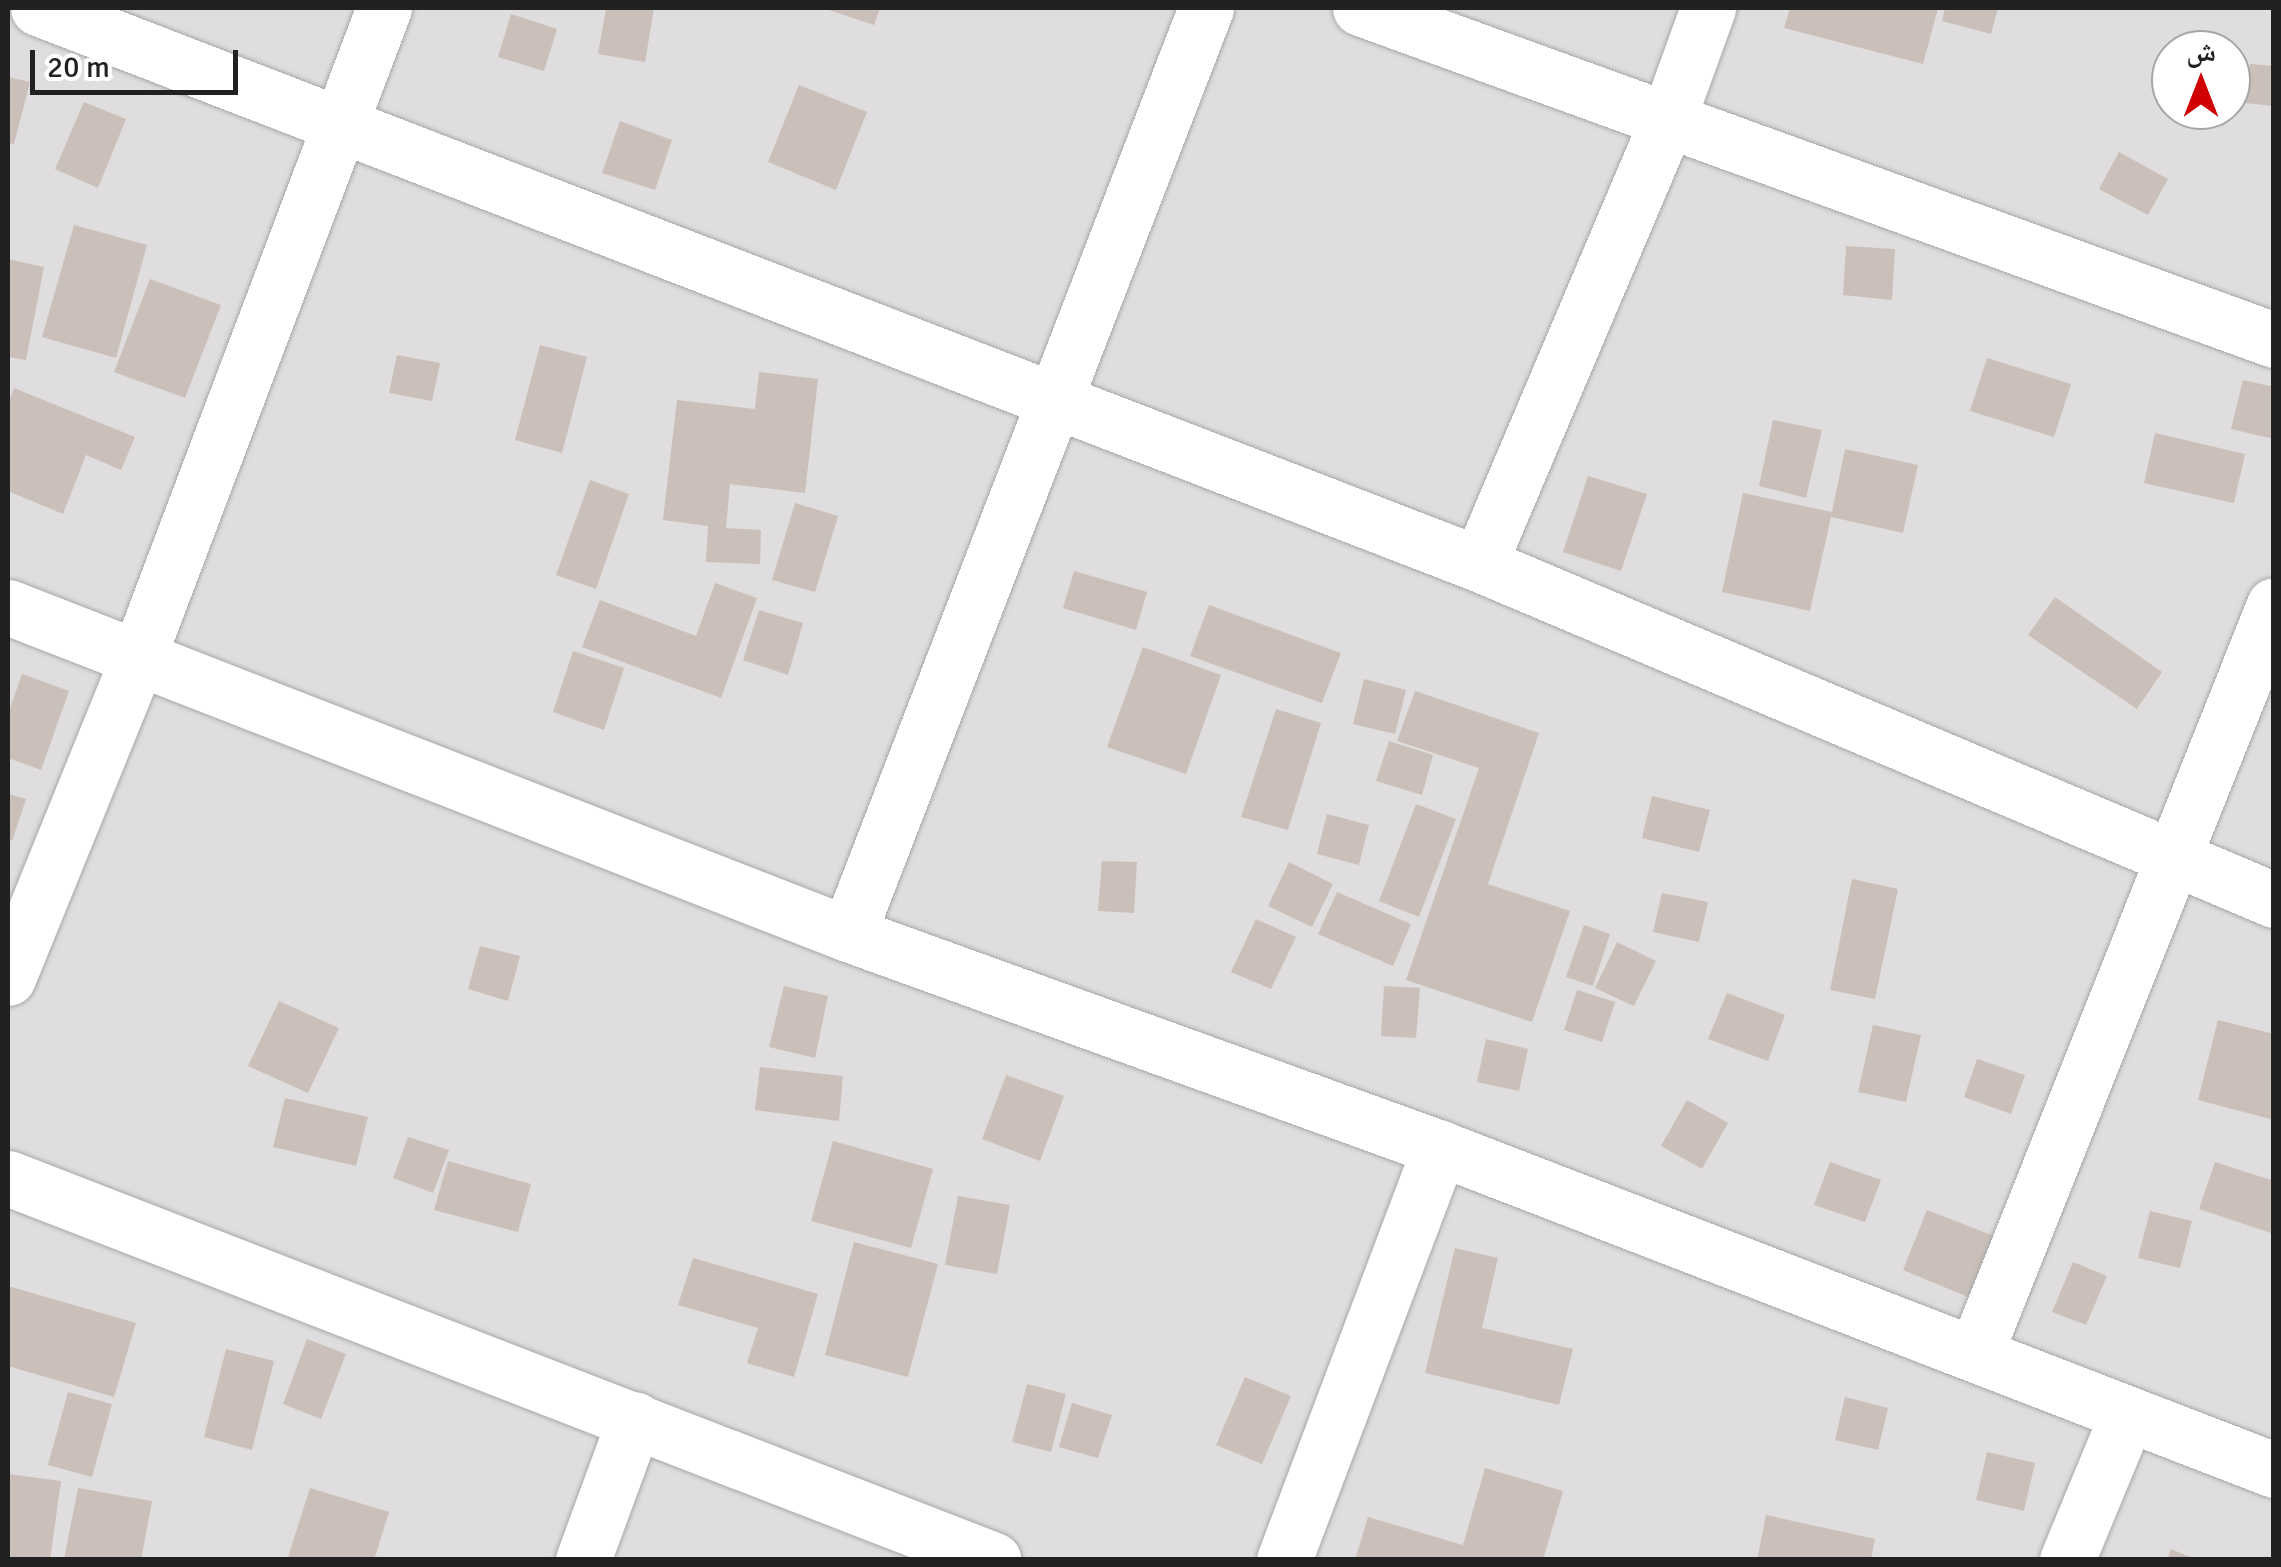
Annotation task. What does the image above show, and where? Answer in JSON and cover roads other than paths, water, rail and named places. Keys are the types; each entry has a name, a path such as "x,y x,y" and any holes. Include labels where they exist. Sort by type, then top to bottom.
{"street":[{"path":"38,8 1480,564 2168,859 2274,900"},
{"path":"8,978 138,660 335,125 384,8"},
{"path":"848,934 1206,8"},
{"path":"1360,8 1669,116 2274,340"},
{"path":"1480,564 1669,116 1708,8"},
{"path":"1975,1354 2168,859 2274,605"},
{"path":"8,607 848,934 1440,1148 2274,1470"},
{"path":"1284,1560 1440,1148"},
{"path":"8,1178 994,1560"},
{"path":"2067,1560 2127,1414"},
{"path":"583,1560 635,1419"}]}
